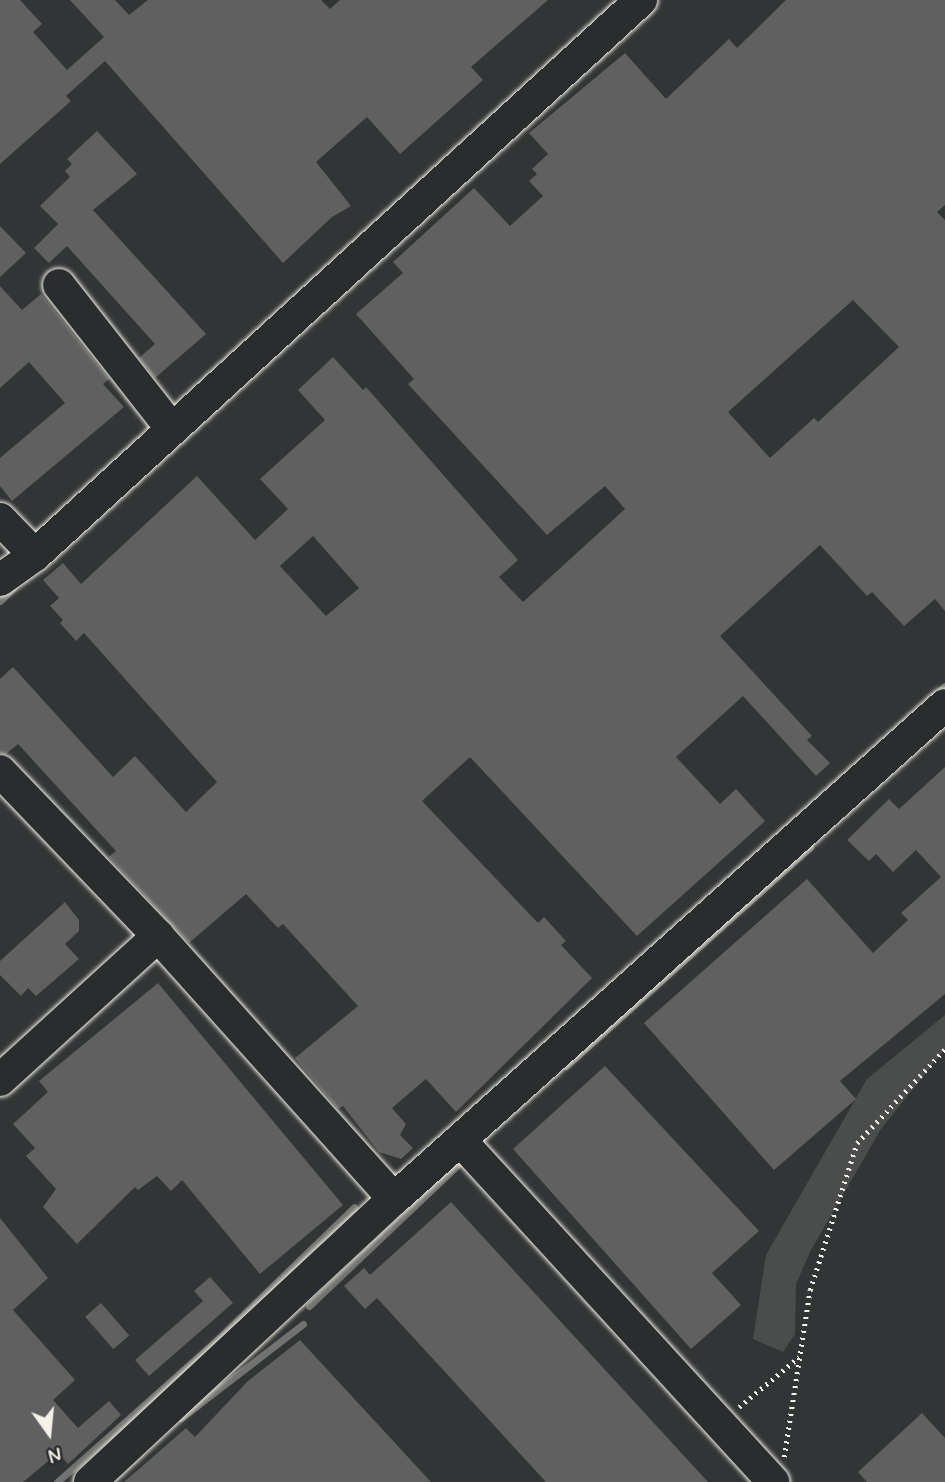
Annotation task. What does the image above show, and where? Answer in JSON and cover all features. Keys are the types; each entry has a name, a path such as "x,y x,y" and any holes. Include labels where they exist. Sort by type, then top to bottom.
{"street":[{"path":"0,580 35,555 641,0"},
{"path":"59,285 171,428"},
{"path":"0,519 35,555"},
{"path":"100,1479 394,1199 945,705"},
{"path":"0,771 158,936 394,1199"},
{"path":"0,1080 158,936"},
{"path":"460,1140 720,1423 776,1478"},
{"path":"460,1140 776,1478"}],"path":[{"path":"776,1478 810,1290 857,1143 945,1049"},
{"path":"720,1423 800,1356"}],"shaded area":[{"path":"945,1015 945,1049 881,1129 811,1250 796,1284 795,1334 783,1352 753,1339 766,1255 867,1079"}],"building":[{"path":"0,0 20,0 42,24 33,32 67,70 104,37 70,0 115,0 129,15 148,0 321,0 330,9 340,0 548,0 471,67 483,80 400,154 367,117 316,162 351,206 332,217 283,263 105,61 66,96 71,101 0,164"},
{"path":"786,0 945,0 945,205 937,212 945,220 945,611 935,599 904,626 872,592 867,596 820,545 720,636 812,736 807,740 830,763 816,776 743,696 676,757 720,804 736,789 765,821 637,936 470,757 422,801 538,923 544,917 566,941 561,945 592,978 456,1112 426,1079 392,1108 406,1124 400,1135 413,1148 401,1159 379,1152 343,1106 338,1109 295,1058 358,1006 283,924 278,928 246,894 189,943 109,857 116,851 18,744 6,754 0,753 0,679 13,667 113,777 135,756 186,812 217,782 84,633 76,641 60,623 63,620 50,606 59,598 43,580 63,563 81,584 197,476 255,540 288,509 260,479 325,420 298,390 333,357 363,390 366,387 518,560 499,577 523,602 625,509 605,486 547,535 408,384 414,379 356,314 403,273 393,262 474,188 510,226 543,196 529,181 537,174 532,169 548,154 529,133 625,53 666,99 729,39 737,48","holes":["853,300 899,347 818,422 814,418 770,458 728,412","313,536 359,588 326,616 280,566"]},
{"path":"97,131 137,174 93,210 206,334 155,378 139,358 155,344 67,246 49,263 34,248 58,224 40,206 70,177 65,171 72,164 67,159"},
{"path":"0,226 26,253 0,277"},
{"path":"0,286 22,310 41,294 109,379 103,384 124,407 12,501 0,486 0,458 65,403 29,362 0,388"},
{"path":"945,767 945,994 840,1081 856,1099 774,1170 644,1023 807,879 873,953 908,920 901,913 941,877 916,850 893,872 876,854 869,861 847,840 889,799 899,809"},
{"path":"65,902 79,920 79,931 65,944 79,959 36,996 28,988 21,996 0,975 0,961"},
{"path":"158,983 343,1205 260,1274 182,1180 171,1191 157,1176 138,1190 135,1187 77,1244 43,1207 56,1189 26,1156 35,1148 13,1124 48,1092 39,1081"},
{"path":"605,1066 759,1231 712,1273 741,1305 691,1349 513,1149"},
{"path":"451,1202 708,1482 546,1482 377,1298 365,1309 344,1286 364,1268 370,1275"},
{"path":"0,1218 48,1278 13,1310 75,1380 53,1400 78,1428 109,1401 121,1415 68,1464 58,1453 23,1482 0,1482"},
{"path":"210,1277 233,1303 149,1376 135,1360 203,1301 194,1291"},
{"path":"101,1303 129,1335 113,1349 85,1317"},
{"path":"300,1340 431,1482 124,1482 186,1428 195,1437 248,1381"},
{"path":"922,1413 945,1438 945,1482 867,1482 858,1472"}],"waterway":[{"path":"0,601 13,588"},
{"path":"933,697 945,686"},
{"path":"566,1066 810,847"},
{"path":"309,1306 467,1156"},
{"path":"57,1482 219,1338 354,1207"},
{"path":"181,1418 303,1324"}]}
